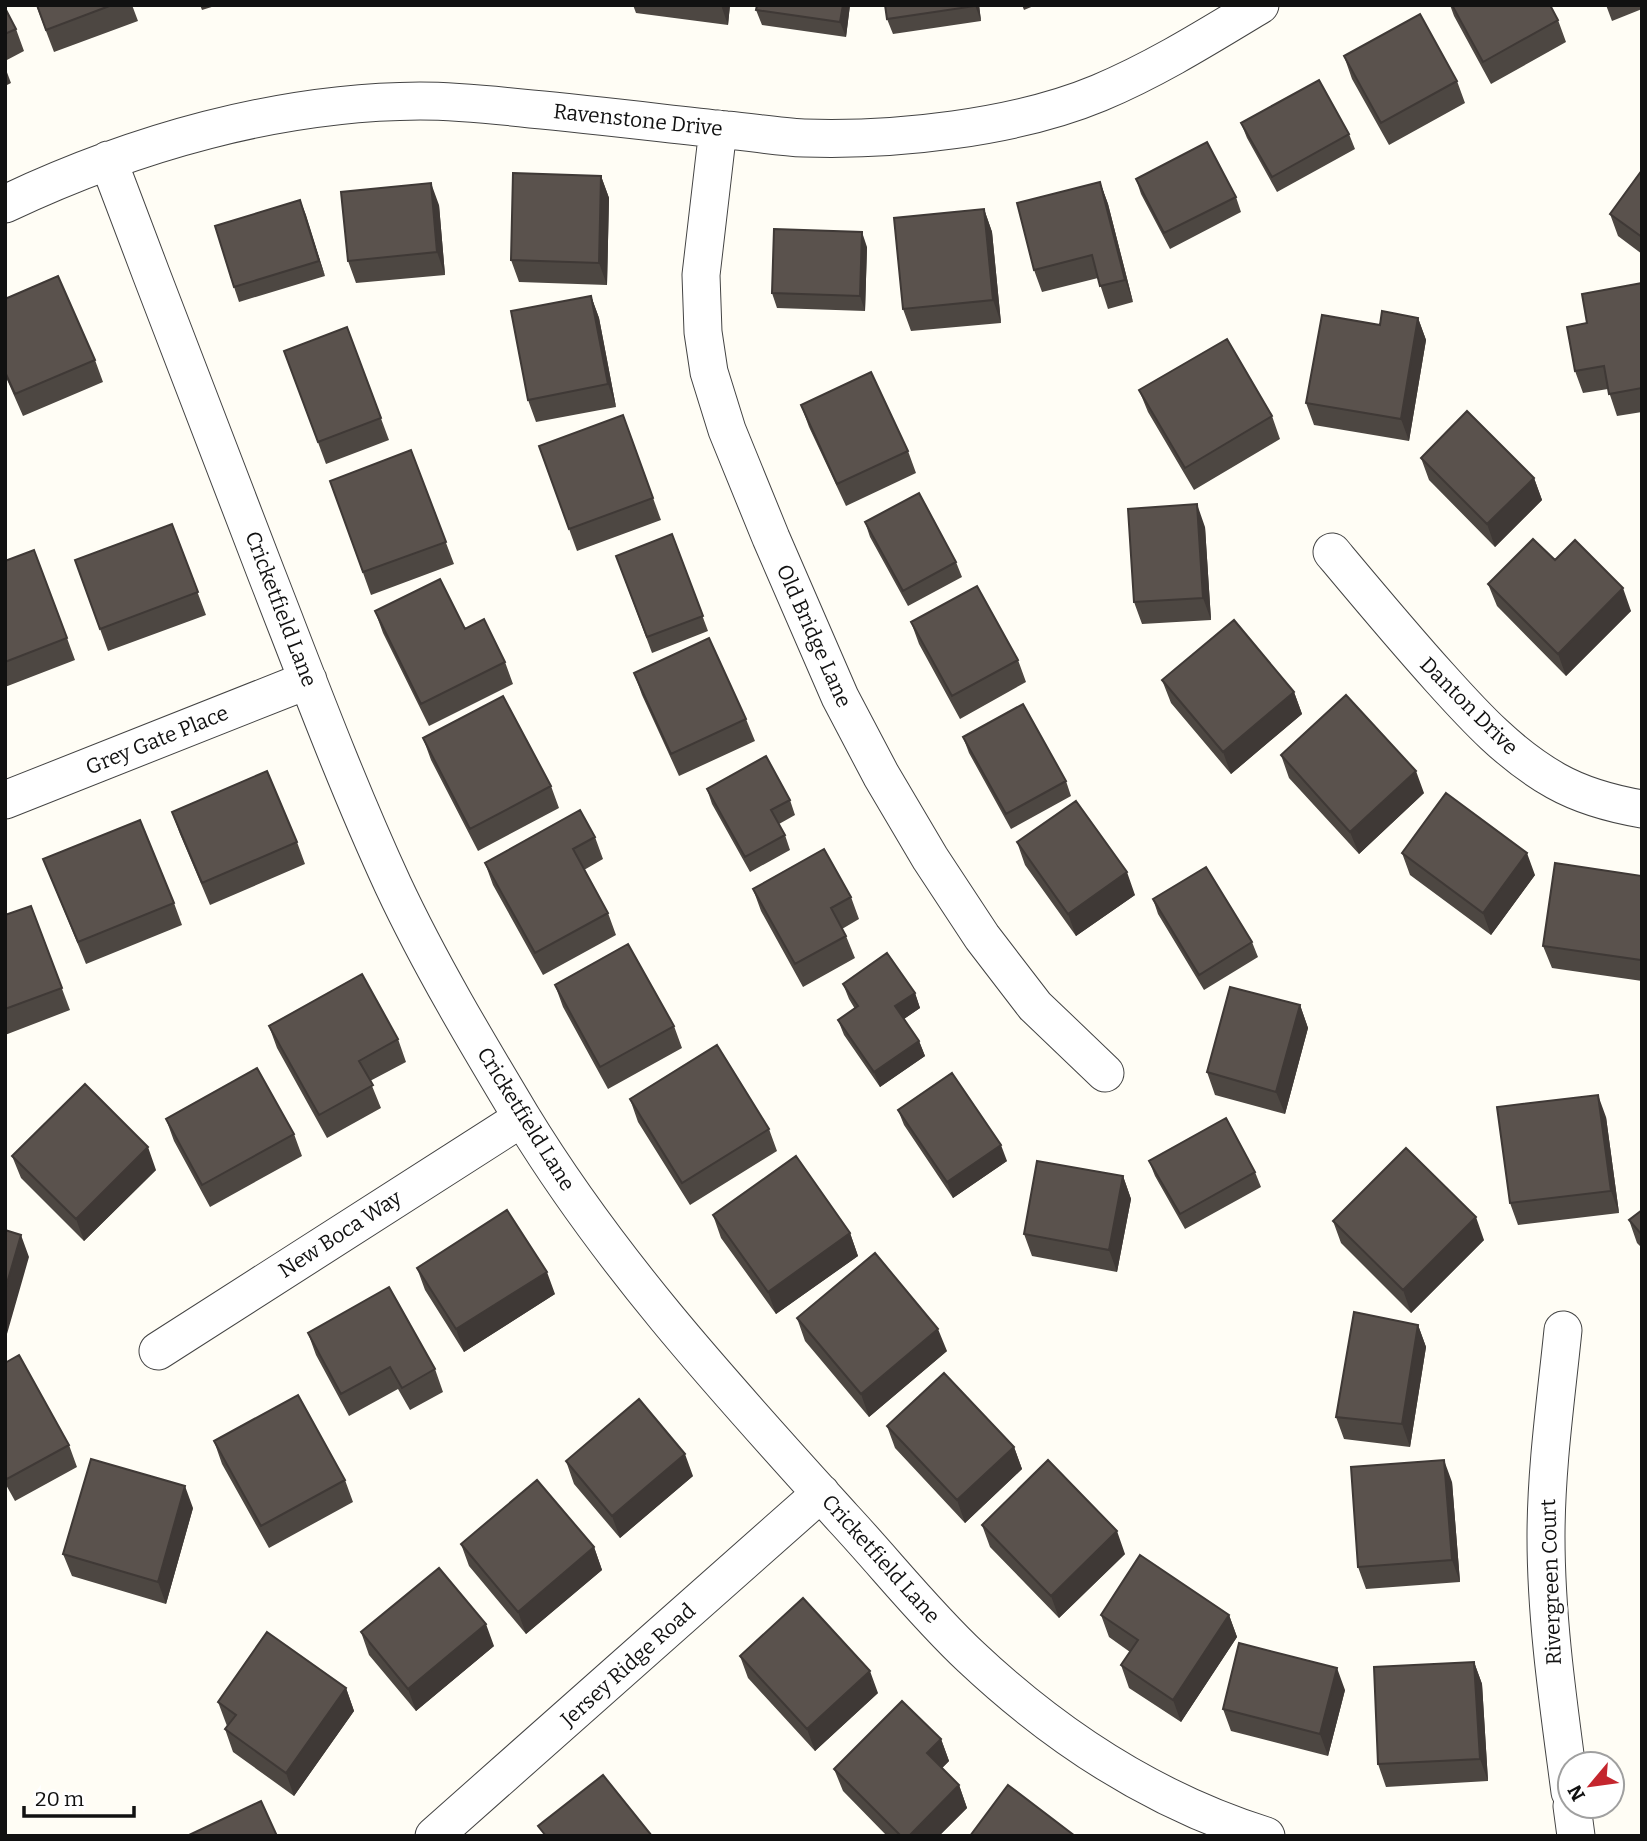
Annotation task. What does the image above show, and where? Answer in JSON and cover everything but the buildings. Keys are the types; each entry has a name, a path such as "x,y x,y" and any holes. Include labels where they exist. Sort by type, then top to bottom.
{"street":[{"name":"Ravenstone Drive","path":"5,204 108,160 237,122 298,111 363,104 422,101 486,104 803,138 883,137 970,127 1034,114 1097,94 1152,68 1259,5"},
{"name":"Old Bridge Lane","path":"718,129 701,275 703,332 709,372 727,430 771,538 840,697 881,775 930,858 982,937 1035,1006 1105,1073"},
{"name":"Cricketfield Lane","path":"108,160 308,680 362,815 396,891 522,1118 606,1241 658,1310 707,1368 968,1654 1020,1701 1073,1742 1111,1766 1198,1811 1266,1836"},
{"name":"Danton Drive","path":"1332,552 1435,673 1480,722 1516,755 1557,782 1601,799 1642,809"},
{"name":"Grey Gate Place","path":"5,800 308,680"},
{"name":"New Boca Way","path":"159,1351 522,1118"},
{"name":"Rivergreen Court","path":"1563,1330 1549,1472 1546,1539 1554,1669 1565,1750"},
{"name":"Jersey Ridge Road","path":"434,1836 821,1493"}]}
